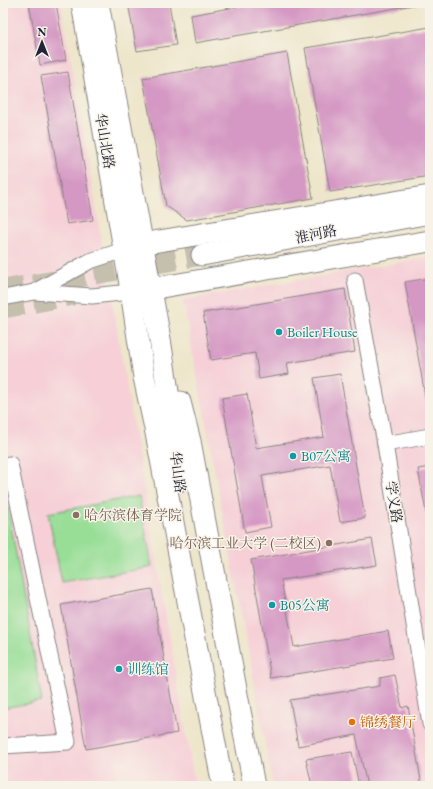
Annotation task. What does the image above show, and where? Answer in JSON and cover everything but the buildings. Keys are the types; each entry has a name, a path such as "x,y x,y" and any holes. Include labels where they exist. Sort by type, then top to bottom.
{"main road":[{"name":"华山北路","path":"82,3 133,247"},
{"name":"华山北路","path":"98,3 139,284"},
{"path":"133,247 430,196"},
{"name":"淮河路","path":"430,213 203,263 430,231"},
{"path":"223,786 144,377 139,284 430,241"},
{"name":"华山路","path":"139,284 160,339 168,392 176,471 236,786"},
{"path":"160,339 178,392 190,441 254,786"},
{"name":"华山路","path":"144,377 146,436 209,786"}],"street":[{"path":"34,292 90,262 133,247"},
{"name":"学义路","path":"355,280 385,444 430,724"},
{"path":"3,298 34,292 92,296 139,284"},
{"path":"385,444 430,436"},
{"path":"3,465 10,464 68,742 3,746"}],"shaded area":[{"name":"哈尔滨体育学院","path":"3,3 61,3 195,786 3,786"},
{"name":"哈尔滨工业大学 (二校区)","path":"430,257 430,786 273,786 183,300"}],"green space":[{"path":"139,496 152,567 62,583 48,513"},
{"path":"8,508 42,701 3,708 3,509"}],"tunnel":[{"path":"3,290 202,255"},
{"path":"3,308 73,295"}],"place":[{"name":"Boiler House","path":"279,332"},
{"name":"B07公寓","path":"293,456"},
{"name":"哈尔滨体育学院","path":"76,515"},
{"name":"哈尔滨工业大学 (二校区)","path":"329,543"},
{"name":"B05公寓","path":"272,605"},
{"name":"训练馆","path":"119,669"},
{"name":"锦绣餐厅","path":"352,722"}]}
